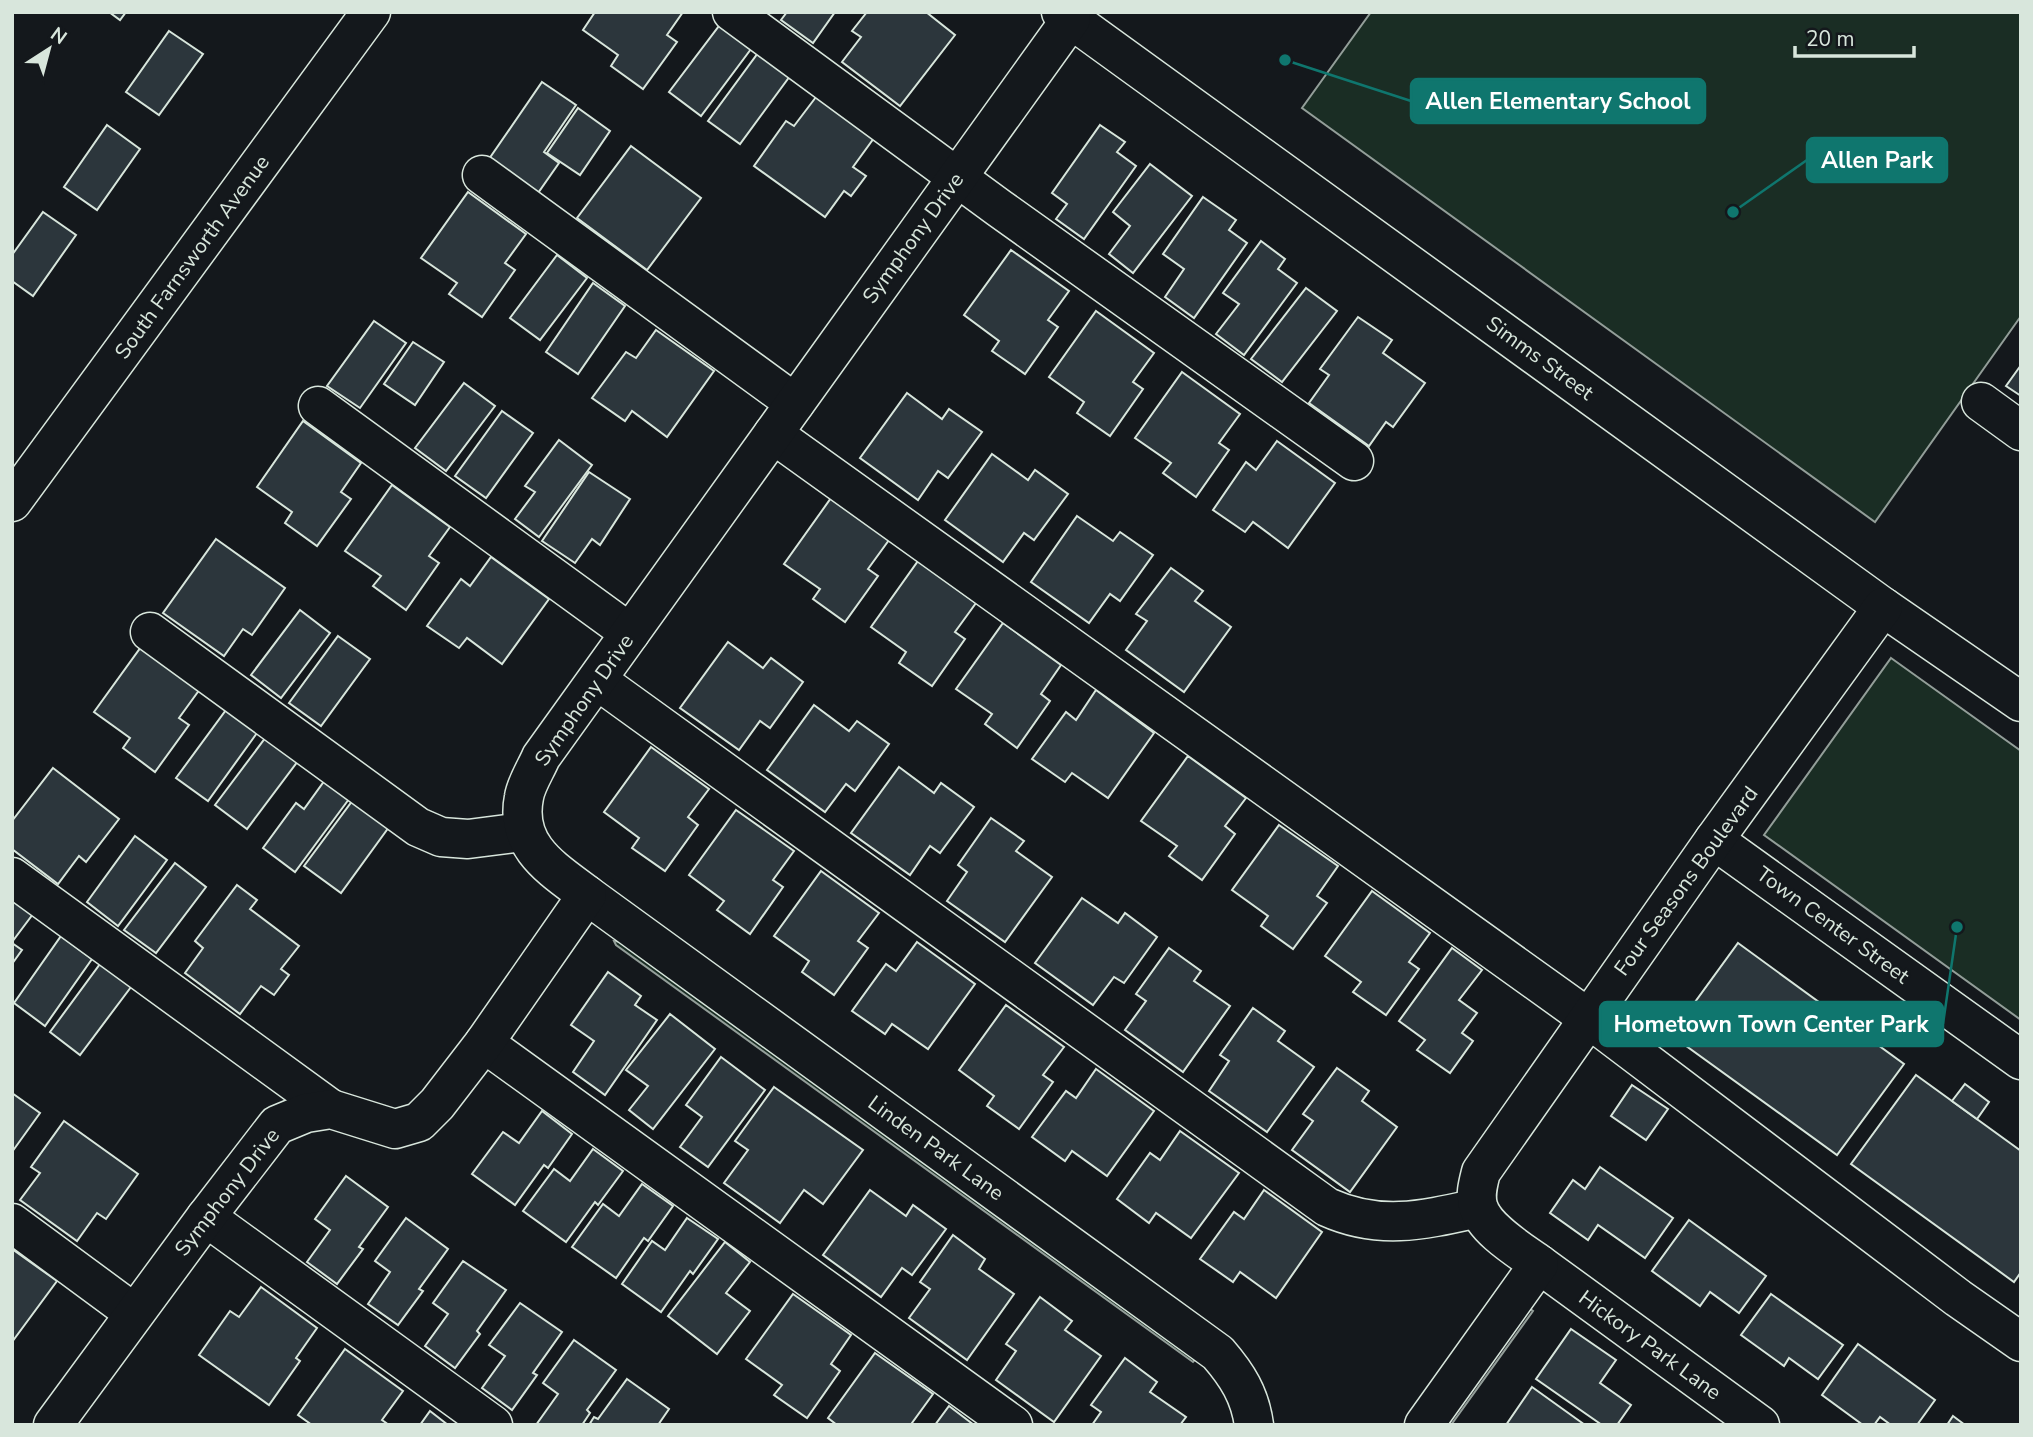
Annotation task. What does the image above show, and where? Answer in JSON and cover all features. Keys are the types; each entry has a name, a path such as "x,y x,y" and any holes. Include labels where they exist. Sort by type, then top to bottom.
{"street":[{"name":"South Farnsworth Avenue","path":"12,502 371,12"},
{"path":"732,12 1354,461"},
{"name":"Symphony Drive","path":"523,832 524,796 541,757 957,177 1066,15"},
{"name":"Simms Street","path":"1066,15 1883,607 2021,702"},
{"path":"482,175 795,403"},
{"path":"1981,402 2021,430"},
{"path":"318,406 630,633"},
{"path":"773,434 1588,1018 1958,1298 2021,1342"},
{"name":"Four Seasons Boulevard","path":"1478,1208 1476,1191 1481,1172 1714,840 1883,607"},
{"path":"12,877 331,1109 395,1129 419,1122 437,1104 484,1043 587,895 544,862 523,832 454,838 441,837 418,827 150,632"},
{"path":"597,680 1327,1207 1350,1218 1380,1222 1423,1220 1478,1208 1487,1222 1505,1239 1539,1264 1424,1425"},
{"name":"Town Center Street","path":"1714,840 2021,1060"},
{"name":"Linden Park Lane","path":"587,895 1218,1353 1236,1374 1248,1398 1254,1425"},
{"path":"484,1043 1013,1425"},
{"name":"Symphony Drive","path":"53,1425 134,1313 277,1125 306,1113 331,1109"},
{"path":"206,1217 494,1425"},
{"path":"12,1223 134,1313"},
{"name":"Hickory Park Lane","path":"1539,1264 1760,1425"}],"green space":[{"path":"1371,12 2021,12 2021,316 1875,522 1302,108"},
{"path":"1891,658 2021,751 2021,1020 1764,835"},
{"path":"614,941 622,942 1199,1355 1193,1362"}],"shaded area":[{"path":"1522,1303 1533,1311 1451,1425 1434,1425"}],"building":[{"path":"109,12 126,12 120,20"},
{"path":"595,12 683,12 667,35 677,42 643,89 611,66 618,55 583,30"},
{"path":"787,12 835,12 813,43 781,20"},
{"path":"867,12 926,12 955,35 900,106 842,62 861,37 852,31"},
{"path":"719,26 751,49 701,116 669,92"},
{"path":"169,31 203,54 159,115 126,92"},
{"path":"758,53 790,76 740,144 708,121"},
{"path":"542,82 576,105 544,152 559,163 538,193 489,159"},
{"path":"816,97 874,138 853,167 866,176 851,196 844,191 825,217 754,166 786,121 794,126"},
{"path":"578,108 610,131 580,175 547,153"},
{"path":"107,125 140,149 97,210 64,187"},
{"path":"1100,125 1125,142 1117,152 1136,166 1084,239 1056,219 1067,204 1052,193"},
{"path":"631,146 701,198 647,270 577,218"},
{"path":"1150,164 1192,196 1133,273 1109,254 1130,226 1113,212"},
{"path":"468,192 526,234 505,263 515,270 482,317 449,294 457,283 421,258"},
{"path":"1203,197 1236,220 1229,230 1247,243 1194,318 1165,297 1184,269 1163,254"},
{"path":"43,212 76,235 33,296 12,281 12,255"},
{"path":"1261,241 1285,259 1278,269 1297,283 1244,355 1216,334 1239,304 1223,293"},
{"path":"1011,250 1069,291 1048,320 1058,327 1025,374 992,351 999,341 964,315"},
{"path":"557,255 587,278 540,340 510,318"},
{"path":"593,283 625,306 578,374 546,352"},
{"path":"1306,288 1337,311 1282,382 1251,359"},
{"path":"1096,311 1154,353 1133,382 1143,389 1110,436 1077,413 1084,402 1049,377"},
{"path":"1358,317 1392,340 1383,353 1425,383 1393,427 1386,422 1369,446 1309,403 1329,375 1320,369"},
{"path":"374,321 406,343 360,408 327,386"},
{"path":"656,330 714,371 667,437 632,411 625,421 592,398 626,352 636,358"},
{"path":"413,342 444,362 415,405 384,384"},
{"path":"2021,365 2021,396 2006,386"},
{"path":"1182,372 1240,414 1219,443 1229,450 1196,497 1163,473 1171,463 1135,438"},
{"path":"464,383 495,406 446,471 415,448"},
{"path":"907,393 942,419 949,409 982,432 948,478 938,471 918,500 860,458"},
{"path":"502,411 533,433 486,498 455,476"},
{"path":"303,421 361,463 341,492 351,499 317,546 285,523 292,512 257,487"},
{"path":"559,440 592,465 539,537 515,519 535,492 525,486"},
{"path":"1277,441 1335,483 1288,548 1253,522 1245,532 1213,510 1246,462 1256,470"},
{"path":"992,454 1028,480 1035,470 1068,494 1034,540 1024,533 1003,562 945,520"},
{"path":"589,472 630,499 600,545 592,539 575,563 542,541"},
{"path":"392,485 450,527 429,556 439,563 406,610 373,586 381,576 345,551"},
{"path":"831,498 889,540 868,569 878,576 845,622 813,599 820,589 784,564"},
{"path":"1077,516 1113,541 1120,532 1153,555 1120,601 1110,594 1089,623 1031,582"},
{"path":"216,539 285,588 252,635 243,629 224,656 163,613"},
{"path":"491,557 549,599 502,664 467,638 459,648 427,626 461,579 470,586"},
{"path":"918,561 976,603 955,632 965,639 932,686 899,663 906,652 871,627"},
{"path":"1171,568 1203,591 1195,601 1231,627 1184,692 1126,650 1147,621 1136,614"},
{"path":"300,610 330,633 281,698 251,675"},
{"path":"1003,623 1061,665 1041,694 1050,701 1017,748 985,724 992,714 956,689"},
{"path":"338,636 370,659 321,726 289,703"},
{"path":"728,642 763,668 771,658 803,682 770,728 760,721 739,750 680,708"},
{"path":"141,647 200,689 179,718 189,725 155,772 123,748 130,738 94,712"},
{"path":"1096,690 1154,733 1108,798 1072,773 1065,782 1032,759 1066,712 1076,720"},
{"path":"814,705 849,731 857,721 889,744 855,791 846,784 825,812 767,770"},
{"path":"226,710 257,733 208,801 176,778"},
{"path":"266,737 298,761 247,829 215,805"},
{"path":"651,747 709,789 688,817 698,825 665,871 632,848 639,838 604,812"},
{"path":"1188,756 1246,798 1225,826 1235,834 1202,880 1169,856 1177,846 1141,821"},
{"path":"899,767 934,793 941,783 974,807 940,853 930,846 910,875 851,833"},
{"path":"53,768 119,819 86,862 79,856 58,884 12,849 12,821"},
{"path":"325,780 349,799 295,872 263,848 296,803 304,809"},
{"path":"353,800 389,827 341,893 304,866"},
{"path":"736,810 794,851 773,880 783,887 750,934 717,910 724,901 689,875"},
{"path":"991,818 1024,841 1016,851 1052,877 1005,942 947,901 967,872 958,865"},
{"path":"1279,825 1338,866 1317,896 1327,903 1293,949 1261,926 1268,916 1232,890"},
{"path":"135,836 167,860 118,926 87,902"},
{"path":"175,863 206,887 156,953 124,930"},
{"path":"821,871 879,913 858,941 868,948 834,995 802,972 809,961 774,936"},
{"path":"237,885 257,900 250,909 299,946 281,969 289,975 274,995 261,986 240,1014 185,973 203,948 195,941"},
{"path":"1372,891 1430,933 1409,962 1419,969 1386,1015 1353,992 1361,982 1325,956"},
{"path":"1082,898 1118,923 1125,913 1157,937 1124,983 1114,977 1093,1005 1035,963"},
{"path":"12,899 33,914 12,942"},
{"path":"61,936 92,959 45,1026 14,1003"},
{"path":"917,942 975,984 928,1049 892,1024 885,1034 852,1011 886,964 896,971"},
{"path":"12,943 22,950 12,964"},
{"path":"1738,943 1904,1064 1837,1155 1671,1035"},
{"path":"1169,948 1201,971 1194,981 1230,1006 1183,1072 1125,1030 1146,1001 1136,994"},
{"path":"1452,948 1482,970 1459,1000 1477,1013 1462,1033 1473,1041 1450,1073 1417,1050 1425,1040 1399,1021"},
{"path":"100,964 131,987 80,1055 50,1032"},
{"path":"608,972 641,996 635,1005 657,1020 605,1095 573,1072 594,1041 571,1025"},
{"path":"1006,1005 1064,1047 1043,1075 1053,1082 1019,1129 987,1106 994,1096 959,1070"},
{"path":"1253,1008 1285,1031 1278,1041 1314,1067 1267,1132 1209,1091 1229,1061 1220,1055"},
{"path":"670,1014 715,1049 653,1129 629,1110 648,1086 626,1070"},
{"path":"721,1057 765,1090 708,1167 680,1147 702,1117 686,1105"},
{"path":"1337,1068 1369,1091 1362,1101 1397,1127 1350,1192 1292,1150 1313,1121 1303,1114"},
{"path":"1096,1069 1154,1111 1107,1176 1072,1151 1065,1161 1032,1137 1066,1091 1076,1098"},
{"path":"1916,1075 2021,1151 2021,1272 2014,1282 1851,1164"},
{"path":"1965,1084 1989,1102 1977,1119 1952,1101"},
{"path":"1632,1085 1668,1109 1646,1140 1611,1116"},
{"path":"774,1087 863,1150 823,1204 804,1190 780,1223 724,1183 748,1150 735,1141"},
{"path":"12,1093 40,1113 12,1152"},
{"path":"542,1111 572,1134 548,1168 544,1165 515,1205 472,1174 503,1132 519,1143"},
{"path":"64,1121 138,1174 106,1219 97,1213 77,1241 20,1200 40,1173 31,1167"},
{"path":"1180,1131 1239,1173 1191,1238 1156,1213 1149,1223 1117,1199 1150,1153 1160,1160"},
{"path":"593,1149 623,1171 598,1205 595,1202 566,1242 523,1211 554,1169 570,1181"},
{"path":"1600,1167 1673,1218 1645,1258 1598,1225 1588,1240 1550,1213 1573,1180 1585,1189"},
{"path":"346,1176 388,1207 359,1247 363,1249 337,1284 307,1262 330,1230 315,1219"},
{"path":"642,1184 673,1206 648,1241 644,1238 616,1278 572,1247 603,1204 619,1216"},
{"path":"870,1190 906,1216 913,1205 946,1229 912,1275 902,1268 881,1297 823,1255"},
{"path":"1264,1190 1322,1232 1276,1298 1240,1272 1233,1282 1200,1259 1234,1212 1244,1219"},
{"path":"406,1218 448,1249 419,1289 423,1291 398,1325 368,1304 390,1272 375,1261"},
{"path":"687,1218 718,1239 693,1274 690,1271 661,1312 622,1284 652,1241 665,1250"},
{"path":"1689,1220 1766,1276 1739,1313 1710,1292 1700,1306 1652,1271"},
{"path":"953,1235 985,1259 979,1269 1014,1294 967,1360 909,1318 930,1289 920,1282"},
{"path":"725,1242 750,1262 726,1293 750,1311 717,1354 668,1316"},
{"path":"12,1249 57,1281 12,1342"},
{"path":"463,1261 506,1290 477,1331 480,1334 455,1368 425,1346 448,1314 433,1303"},
{"path":"261,1287 317,1328 296,1358 300,1361 269,1405 199,1355 230,1311 239,1317"},
{"path":"793,1294 851,1335 831,1364 840,1371 807,1418 774,1395 782,1385 746,1359"},
{"path":"1771,1294 1843,1345 1818,1379 1789,1358 1784,1366 1741,1335"},
{"path":"1040,1297 1072,1321 1065,1330 1101,1356 1054,1422 996,1380 1016,1351 1006,1344"},
{"path":"520,1303 562,1332 533,1373 537,1375 512,1410 482,1388 505,1356 489,1345"},
{"path":"1571,1329 1616,1360 1600,1383 1631,1405 1617,1425 1602,1425 1536,1379"},
{"path":"574,1340 616,1370 587,1410 590,1413 582,1425 536,1425 558,1394 543,1383"},
{"path":"1858,1344 1935,1400 1917,1425 1891,1425 1880,1417 1874,1425 1863,1425 1822,1395"},
{"path":"345,1349 403,1391 382,1420 389,1425 312,1425 298,1415"},
{"path":"875,1353 933,1394 912,1423 915,1425 837,1425 828,1418"},
{"path":"1125,1358 1157,1382 1150,1392 1186,1417 1180,1425 1092,1425 1101,1412 1091,1405"},
{"path":"627,1379 669,1409 658,1425 589,1425 594,1417 598,1419"},
{"path":"1532,1387 1585,1425 1506,1425"},
{"path":"949,1406 974,1425 935,1425"},
{"path":"430,1411 448,1425 420,1425"},
{"path":"1953,1416 1965,1425 1947,1425"}],"place":[{"name":"Allen Elementary School","path":"1285,60"},
{"name":"Allen Park","path":"1733,212"},
{"name":"Hometown Town Center Park","path":"1957,927"}]}
